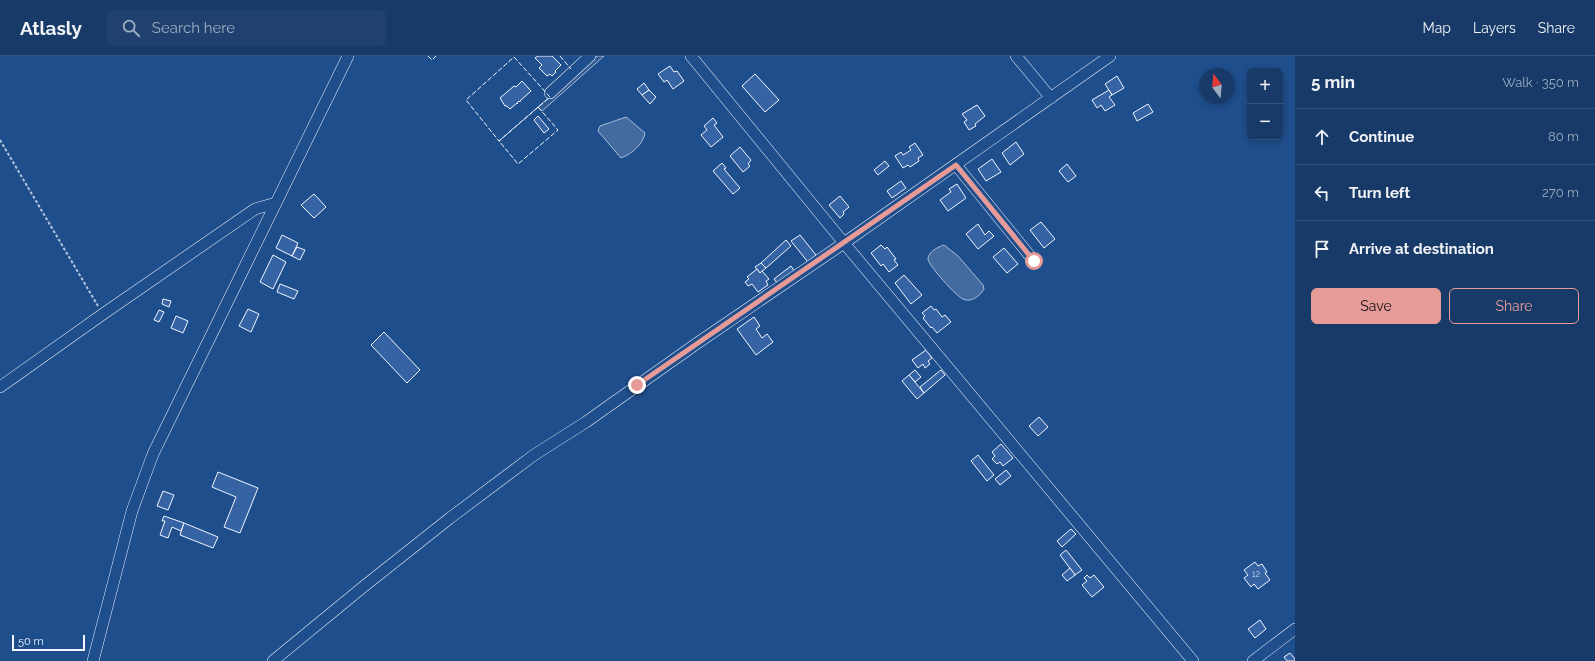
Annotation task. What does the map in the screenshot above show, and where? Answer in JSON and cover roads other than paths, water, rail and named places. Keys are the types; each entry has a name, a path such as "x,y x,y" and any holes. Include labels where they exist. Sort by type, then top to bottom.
{"street":[{"path":"93,661 132,511 148,466 348,56"},
{"path":"550,93 590,56"},
{"path":"691,56 844,243 1193,661"},
{"path":"1016,56 1051,98"},
{"path":"273,661 444,523 534,456 586,422 696,344 844,243 1110,56"},
{"path":"956,165 1034,261"},
{"path":"0,387 255,209 276,203"},
{"path":"1253,661 1295,629"}]}
